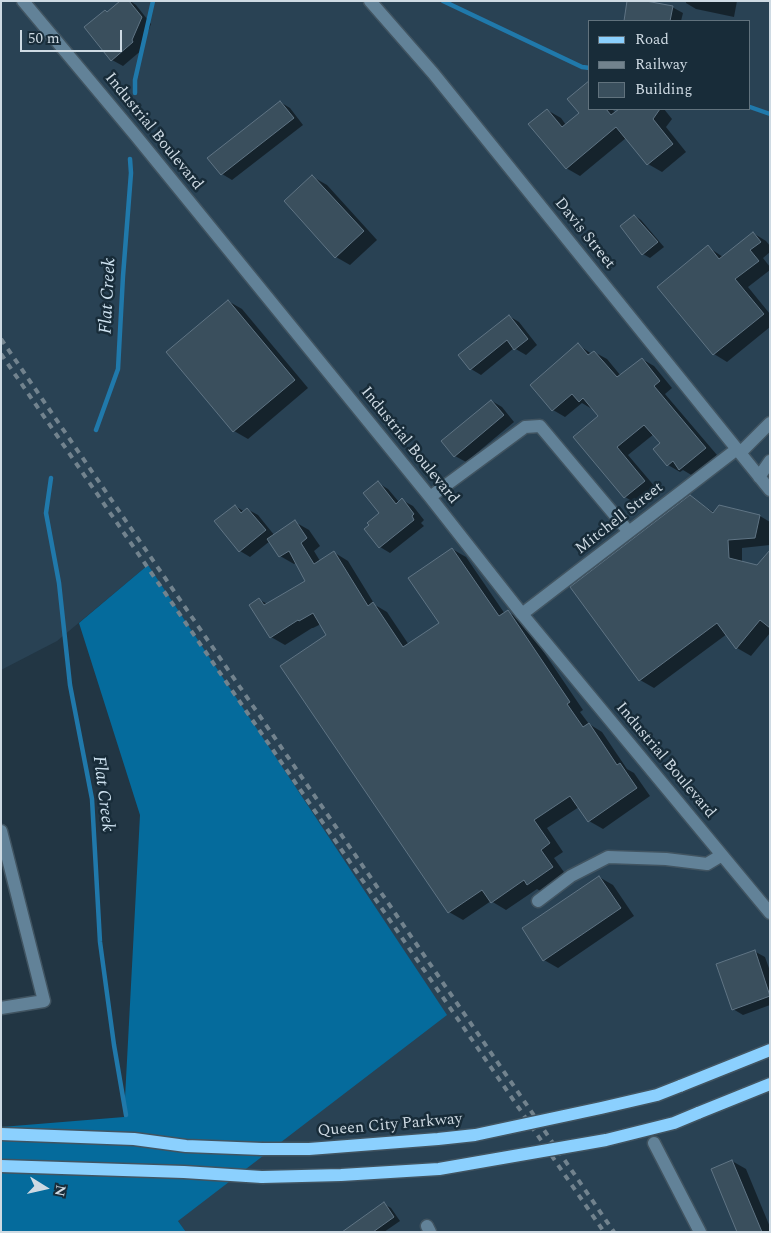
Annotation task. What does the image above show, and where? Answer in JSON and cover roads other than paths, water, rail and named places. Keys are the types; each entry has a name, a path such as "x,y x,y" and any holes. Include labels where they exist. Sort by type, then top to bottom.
{"main road":[{"name":"Queen City Parkway","path":"1,1134 134,1139 186,1146 262,1149 309,1149 475,1135 657,1094 770,1050"},
{"path":"1,1166 184,1172 262,1177 341,1175 439,1169 606,1140 674,1123 770,1084"}],"street":[{"name":"Industrial Boulevard","path":"23,1 136,136 430,497 522,614 770,913"},
{"name":"Davis Street","path":"370,1 433,73 770,490"},
{"name":"Mitchell Street","path":"522,614 738,451 770,423"},
{"path":"430,497 525,427 540,426 630,532"},
{"path":"759,477 770,461"},
{"path":"1,831 44,1001 1,1008"},
{"path":"538,901 571,876 608,857 666,859 707,864 722,855"},
{"path":"654,1144 700,1232"}],"waterway":[{"name":"Flat Creek","path":"135,93 135,80 153,1"},
{"path":"443,1 582,67 588,68"},
{"path":"751,107 770,114"},
{"name":"Flat Creek","path":"96,430 118,369 131,173 130,159"},
{"name":"Flat Creek","path":"51,478 46,513 59,583 70,685 92,799 100,942 126,1115"}],"railway":[{"path":"1,339 614,1232"},
{"path":"1,354 604,1232"}]}
